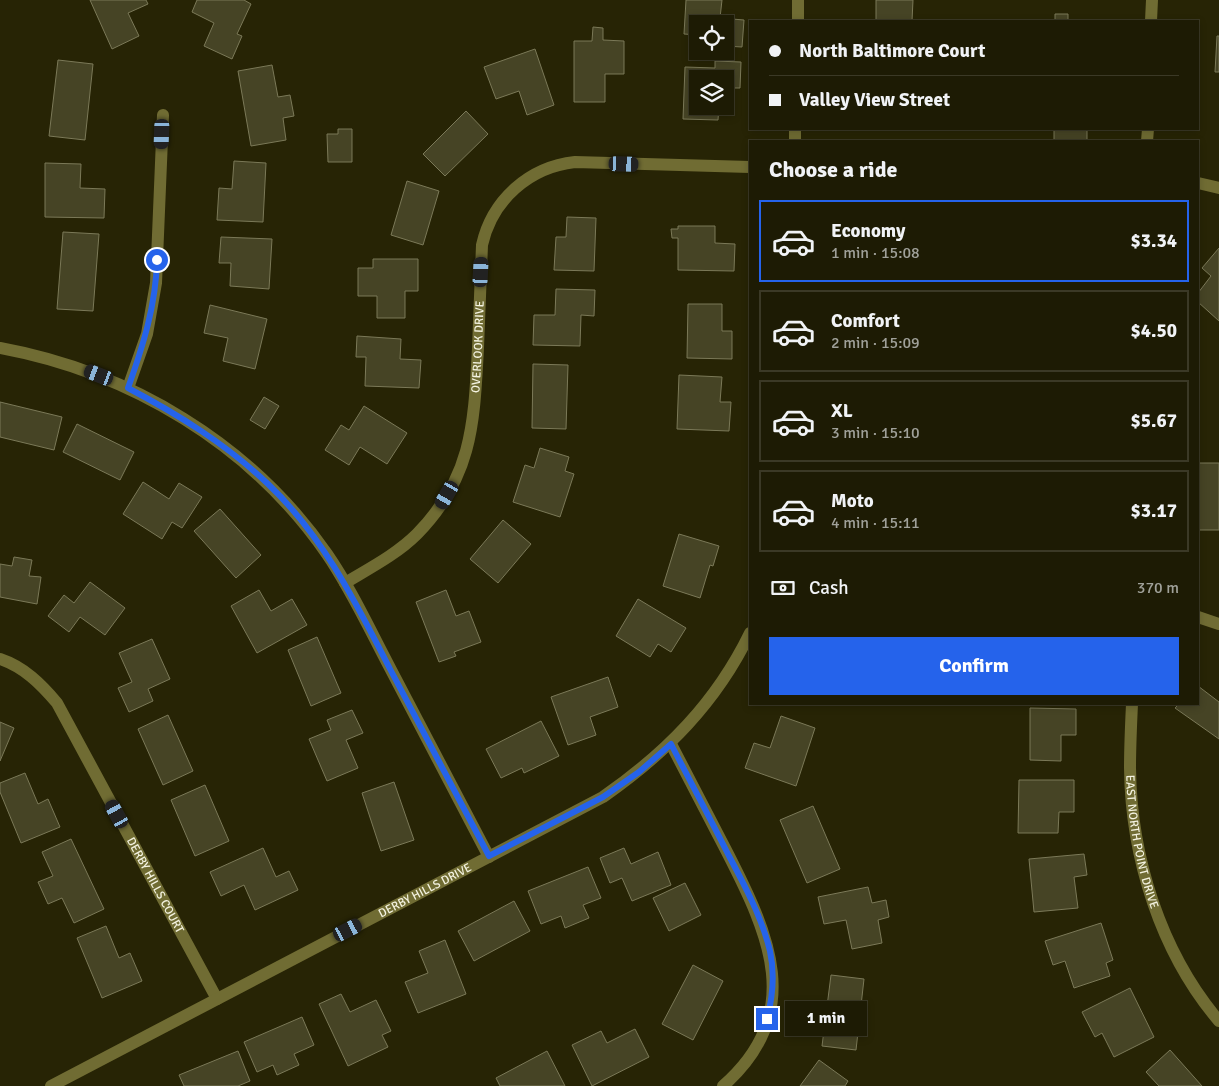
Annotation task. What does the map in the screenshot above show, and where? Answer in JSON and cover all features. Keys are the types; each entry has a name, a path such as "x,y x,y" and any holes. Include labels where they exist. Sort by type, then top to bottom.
{"street":[{"path":"798,0 798,20"},
{"path":"1151,20 1152,0"},
{"path":"128,388 147,334 156,283 163,115"},
{"name":"OVERLOOK DRIVE","path":"345,583 390,555 417,534 442,504 466,457 474,413 482,245 486,227 492,215 511,191 525,180 549,168 575,162 749,167"},
{"path":"1199,183 1219,188"},
{"path":"0,348 40,355 128,388 180,416 228,449 269,484 305,524 345,583 489,856"},
{"path":"1199,617 1219,624"},
{"name":"DERBY HILLS DRIVE","path":"51,1086 603,797 639,772 671,744 708,702 739,656 749,636"},
{"name":"DERBY HILLS COURT","path":"0,659 19,667 41,684 57,703 217,999"},
{"name":"EAST NORTH POINT DRIVE","path":"1132,705 1130,770 1135,824 1143,870 1157,916 1184,972 1189,982 1219,1022"},
{"path":"671,744 749,896 765,934 772,966 773,998 766,1025 749,1058 723,1086"}],"building":[{"path":"90,0 146,0 148,4 128,13 139,36 112,49"},
{"path":"197,0 244,0 251,4 237,34 242,36 232,59 204,46 214,23 192,12"},
{"path":"686,0 722,0 720,15 689,15 689,34 684,34"},
{"path":"876,0 913,0 912,20 876,20"},
{"path":"1055,14 1068,14 1068,20 1055,20"},
{"path":"734,19 744,20 742,47 734,47"},
{"path":"593,27 603,28 603,40 624,41 624,74 605,74 605,102 574,102 574,41 592,41"},
{"path":"1217,36 1219,36 1219,72 1215,72"},
{"path":"535,49 554,105 527,115 519,91 496,99 484,67"},
{"path":"58,60 93,64 85,140 49,136"},
{"path":"715,61 741,62 740,88 734,88 734,70 689,70 689,115 718,115 718,120 683,119 685,67 715,68"},
{"path":"272,65 278,97 290,95 294,116 283,118 286,140 251,146 238,71"},
{"path":"466,111 488,134 445,176 423,154"},
{"path":"338,129 352,129 352,162 328,162 327,134 338,134"},
{"path":"1054,130 1087,130 1087,140 1054,140"},
{"path":"234,161 266,163 263,222 217,220 219,188 232,189"},
{"path":"45,163 81,164 80,188 105,189 104,218 45,217"},
{"path":"407,181 439,191 423,245 391,235"},
{"path":"567,217 596,218 594,271 554,270 556,237 566,237"},
{"path":"678,226 715,226 715,243 735,244 734,271 678,270 678,238 672,238 671,229 678,229"},
{"path":"63,232 99,234 93,311 57,309"},
{"path":"221,237 272,239 269,289 230,286 231,263 219,263"},
{"path":"1219,248 1219,321 1199,303 1199,292 1211,276 1202,268"},
{"path":"373,259 418,259 418,291 405,291 405,318 377,318 377,296 358,296 358,268 373,268"},
{"path":"556,289 595,290 594,316 581,315 580,346 533,345 534,315 555,315"},
{"path":"688,304 722,304 722,331 732,331 732,359 687,358"},
{"path":"210,305 267,319 255,369 223,361 228,338 204,333"},
{"path":"357,336 401,339 400,359 421,360 419,388 365,386 366,357 356,357"},
{"path":"533,364 568,365 566,429 532,428"},
{"path":"679,375 722,377 720,402 731,402 729,431 677,429"},
{"path":"264,397 279,406 265,429 250,420"},
{"path":"0,402 62,417 54,450 0,437"},
{"path":"364,406 407,433 387,464 360,447 349,465 325,450 341,425 349,430"},
{"path":"77,424 134,452 120,480 63,452"},
{"path":"540,448 569,457 565,471 574,474 560,517 513,502 525,465 534,468"},
{"path":"1199,463 1219,463 1219,530 1199,530"},
{"path":"143,482 169,499 179,483 202,497 182,528 172,522 162,539 123,514"},
{"path":"220,509 261,555 236,578 194,531"},
{"path":"503,520 531,544 498,583 470,559"},
{"path":"679,534 719,546 713,566 710,565 700,598 663,586"},
{"path":"14,557 32,560 29,576 41,577 37,604 0,597 0,564 12,566"},
{"path":"90,582 125,608 105,635 80,617 69,632 48,616 64,595 74,603"},
{"path":"259,590 271,611 292,599 307,625 257,653 231,606"},
{"path":"446,590 456,616 469,611 481,642 454,652 456,656 439,662 416,602"},
{"path":"638,599 686,628 671,652 658,644 650,657 616,636"},
{"path":"317,637 341,693 311,706 288,650"},
{"path":"152,639 170,679 148,689 153,701 129,712 118,688 132,682 119,653"},
{"path":"608,677 618,707 590,717 596,735 568,745 551,697"},
{"path":"1199,687 1219,702 1219,739 1175,708 1178,705 1199,705"},
{"path":"1030,708 1076,709 1076,735 1061,735 1061,761 1030,760"},
{"path":"352,710 363,733 346,740 358,768 327,781 309,739 331,730 327,720"},
{"path":"168,715 193,771 163,785 138,729"},
{"path":"781,716 815,728 796,786 745,768 754,743 770,748"},
{"path":"541,721 559,756 524,773 522,768 501,778 486,749"},
{"path":"0,722 14,728 0,761"},
{"path":"25,773 38,804 48,799 60,827 21,843 0,792 0,783"},
{"path":"1019,780 1074,780 1074,812 1059,812 1058,833 1018,833"},
{"path":"394,782 414,840 381,851 362,793"},
{"path":"205,785 229,841 195,856 171,800"},
{"path":"813,806 840,869 807,883 780,820"},
{"path":"71,839 104,909 74,923 62,898 48,904 38,882 53,876 42,852"},
{"path":"263,848 276,877 289,871 298,890 255,910 244,885 221,896 210,872"},
{"path":"624,848 631,864 658,852 671,885 632,901 622,878 610,883 600,858"},
{"path":"1084,854 1087,875 1074,877 1078,908 1034,912 1029,859"},
{"path":"588,867 601,898 583,905 589,918 565,928 561,916 541,924 528,891"},
{"path":"685,883 701,915 669,931 653,898"},
{"path":"868,887 872,903 886,900 889,917 878,920 882,943 852,949 846,920 824,924 818,897"},
{"path":"514,901 530,931 474,961 458,931"},
{"path":"1101,923 1113,960 1106,963 1110,976 1074,988 1065,961 1053,965 1045,941"},
{"path":"106,926 119,958 130,953 142,981 102,998 77,938"},
{"path":"445,940 466,994 418,1013 405,982 428,973 419,951"},
{"path":"693,965 723,981 693,1040 662,1024"},
{"path":"831,975 864,979 856,1050 822,1046"},
{"path":"1130,988 1154,1037 1114,1057 1102,1033 1095,1037 1082,1012"},
{"path":"341,994 350,1012 376,1000 391,1031 382,1035 388,1047 348,1066 319,1004"},
{"path":"302,1017 314,1045 294,1054 299,1065 277,1075 273,1065 257,1072 244,1042"},
{"path":"635,1029 649,1057 592,1086 572,1045 601,1031 607,1043"},
{"path":"1170,1050 1202,1086 1159,1086 1146,1072"},
{"path":"238,1051 250,1081 238,1086 184,1086 179,1075"},
{"path":"547,1051 565,1086 500,1086 496,1078"},
{"path":"819,1060 848,1081 845,1086 800,1086"}],"route":[{"path":"157,260 156,283 147,334 128,388 180,416 228,449 269,484 305,524 345,583 489,856 603,797 639,772 671,744 749,896 765,934 770,950 773,981 773,998 767,1019"}]}
